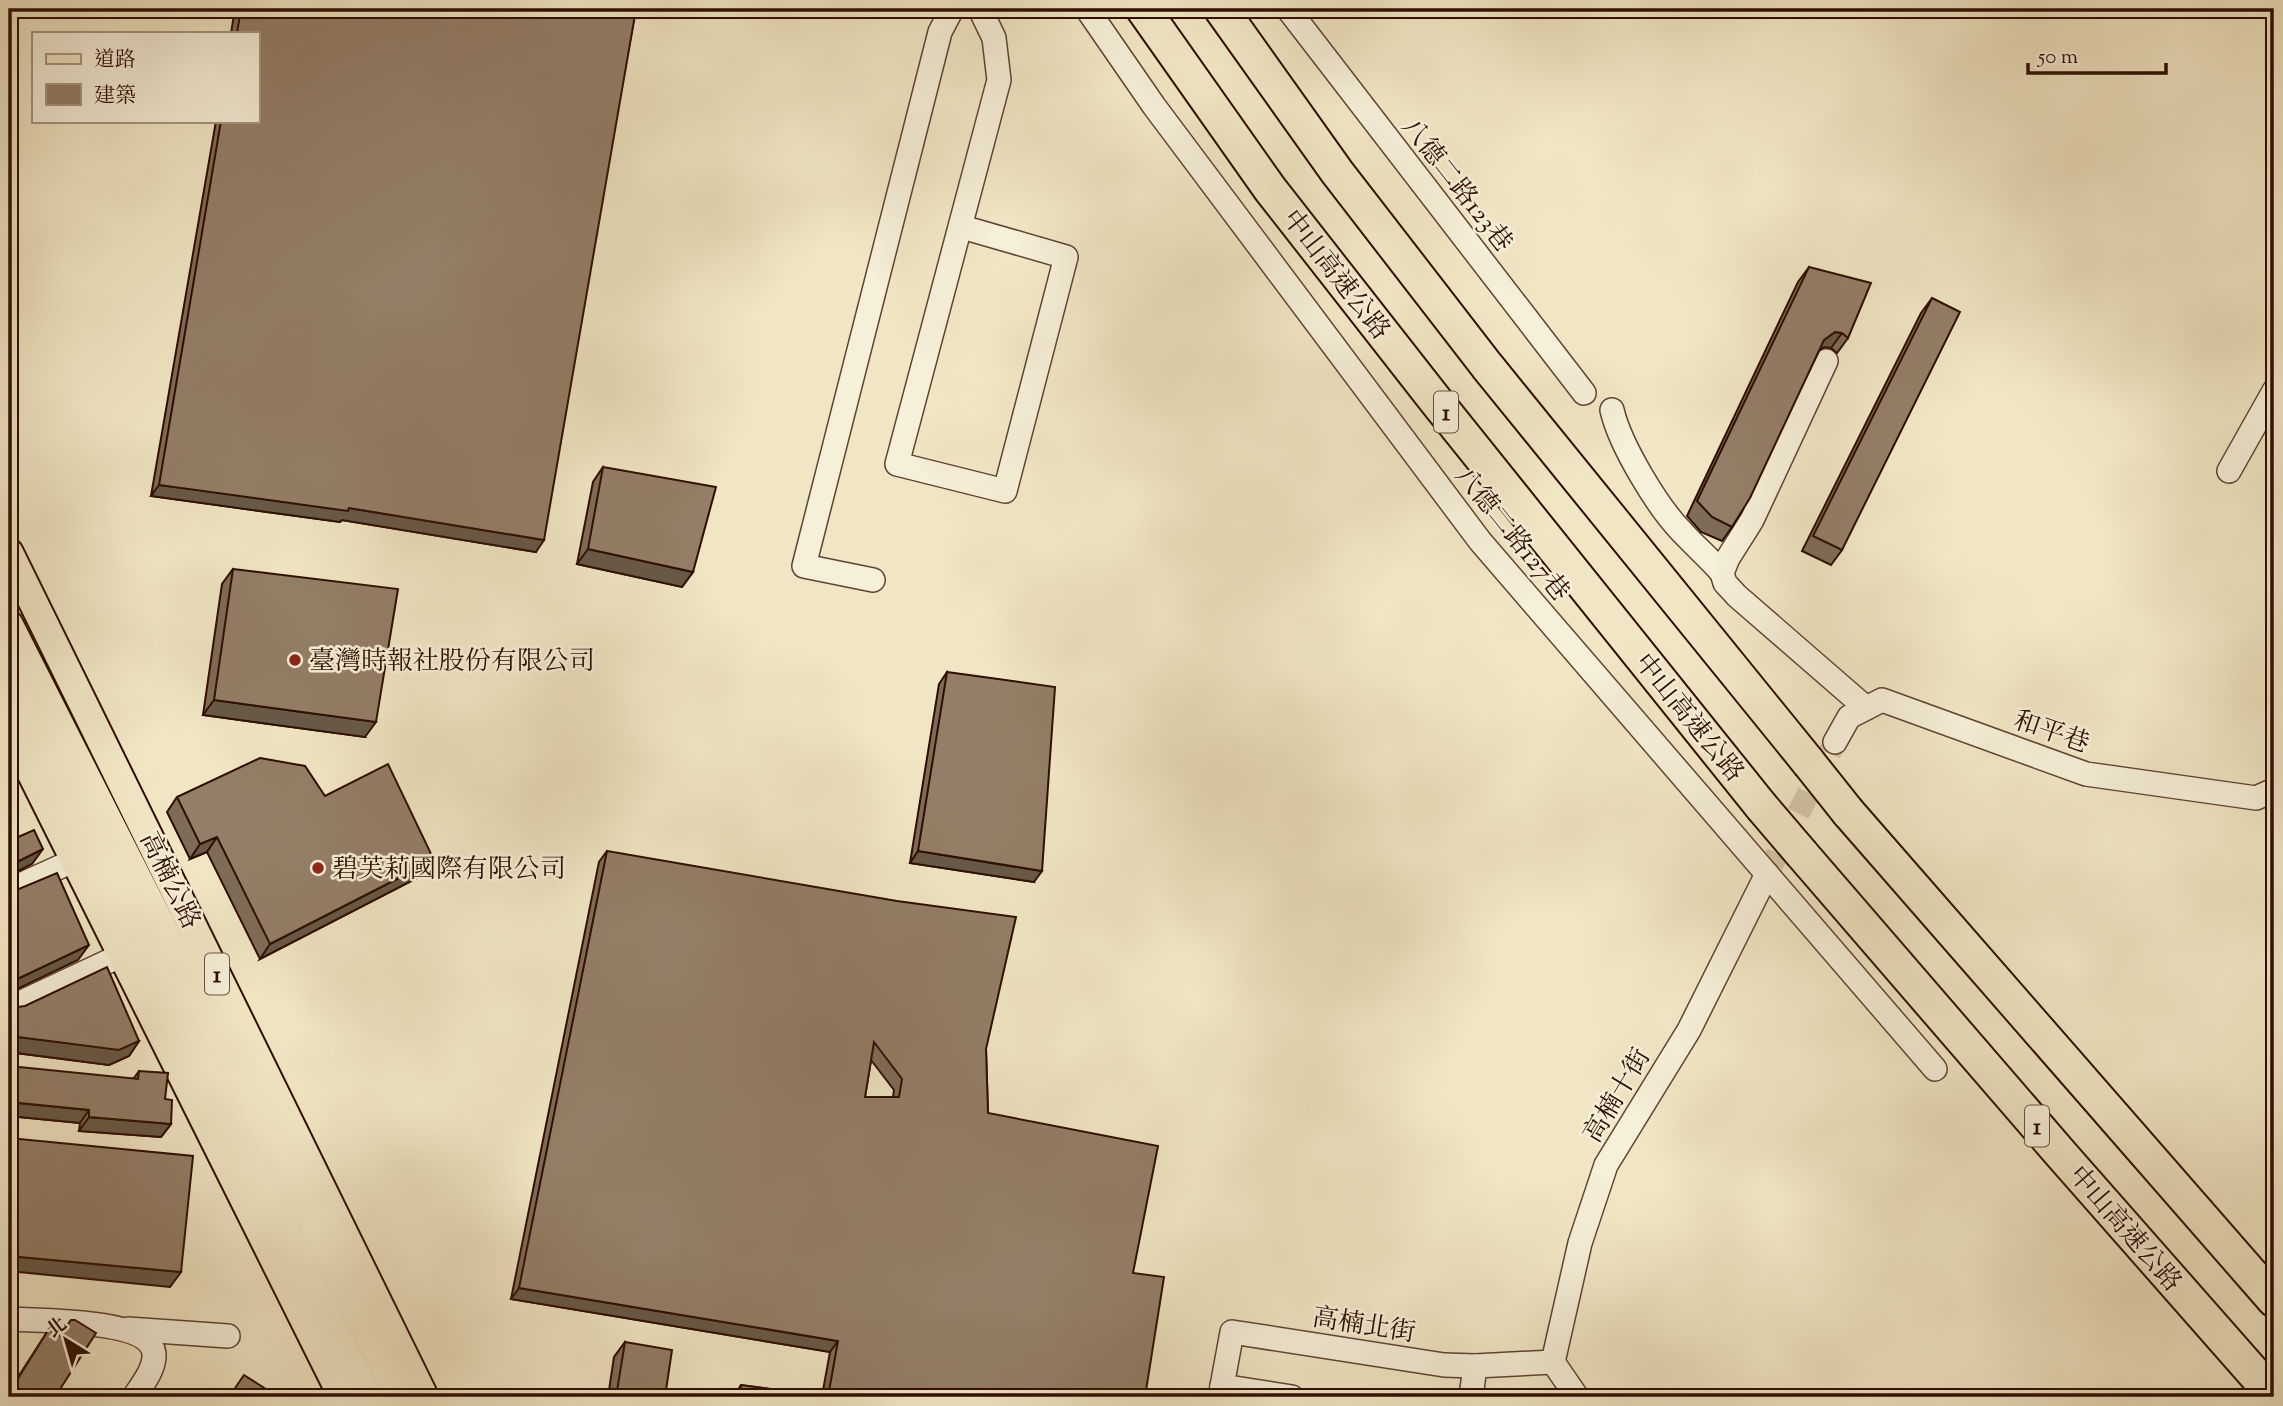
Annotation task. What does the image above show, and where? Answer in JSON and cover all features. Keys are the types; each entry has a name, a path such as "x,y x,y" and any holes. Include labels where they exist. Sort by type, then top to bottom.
{"highway":[{"name":"中山高速公路","path":"1143,9 1270,189 1436,401 1761,806 2274,1396"},
{"name":"1","path":"1221,9 1337,172 1487,366 1848,812 2274,1300"}],"main road":[{"name":"高楠公路","path":"9,553 424,1397"},
{"name":"高楠公路","path":"12,639 400,1397"},
{"name":"1","path":"9,685 369,1397"},
{"path":"9,728 343,1397"}],"street":[{"path":"873,580 804,566 940,32 952,9"},
{"path":"962,227 1066,257 1005,491 897,464 999,80 994,38 980,9"},
{"name":"八德二路127巷","path":"1087,9 1154,106 1480,541 1935,1069"},
{"name":"八德二路123巷","path":"1288,9 1584,393"},
{"path":"1722,573 1728,558 1752,520 1826,361"},
{"path":"2229,471 2274,391"},
{"path":"1612,410 1615,425 1642,475 1682,532 1722,573 1725,583 1867,708 1849,717 1835,742"},
{"path":"12,639 48,630"},
{"name":"和平巷","path":"1867,708 1882,700 2086,774 2256,798 2274,790"},
{"path":"9,890 75,860"},
{"name":"高楠十街","path":"1553,1362 1580,1243 1606,1165 1689,1030 1767,874"},
{"path":"9,1008 122,955"},
{"path":"9,1319 99,1324 135,1333 147,1340 153,1348 152,1367 134,1397"},
{"path":"118,1328 228,1336"},
{"name":"高楠北街","path":"1221,1391 1232,1332 1444,1365 1553,1362"},
{"path":"1553,1362 1577,1397"},
{"path":"1471,1397 1475,1366"},
{"path":"1221,1391 1292,1397"}],"building":[{"path":"241,9 636,9 544,540 349,508 348,511 159,485 221,122 259,122 259,32 237,32"},
{"path":"1809,267 1871,283 1848,338 1835,332 1824,340 1750,498 1732,527 1712,517 1697,501"},
{"path":"1932,298 1960,312 1842,550 1813,536"},
{"path":"603,467 716,487 693,572 588,549"},
{"name":"臺灣時報社股份有限公司","path":"233,569 398,589 376,722 214,700"},
{"path":"947,672 1055,687 1042,871 918,851"},
{"name":"碧芙莉國際有限公司","path":"260,758 305,766 325,796 388,764 434,860 270,944 217,837 200,844 177,797"},
{"path":"34,830 43,849 9,866 9,841"},
{"path":"607,851 897,901 1016,917 986,1049 988,1113 1158,1146 1133,1273 1164,1277 1145,1397 828,1397 838,1341 519,1288","holes":["874,1042 902,1079 899,1097 865,1097"]},
{"path":"57,873 89,945 13,981 9,987 9,883 19,889"},
{"path":"107,967 139,1041 119,1050 18,1037 9,1016 9,1001 18,1007 25,1006"},
{"path":"9,1066 138,1079 139,1071 168,1073 165,1099 172,1100 171,1124 89,1117 89,1110 9,1102"},
{"path":"9,1138 193,1156 181,1272 9,1256"},
{"path":"71,1320 96,1333 55,1397 9,1397 49,1329 60,1336"},
{"path":"625,1342 672,1350 665,1397 616,1397"},
{"path":"244,1375 272,1393 269,1397 229,1397"},
{"path":"741,1385 828,1397 739,1397"}],"tunnel":[{"path":"1767,874 1835,742"}],"place":[{"name":"臺灣時報社股份有限公司","path":"295,660"},
{"name":"碧芙莉國際有限公司","path":"318,868"}]}
